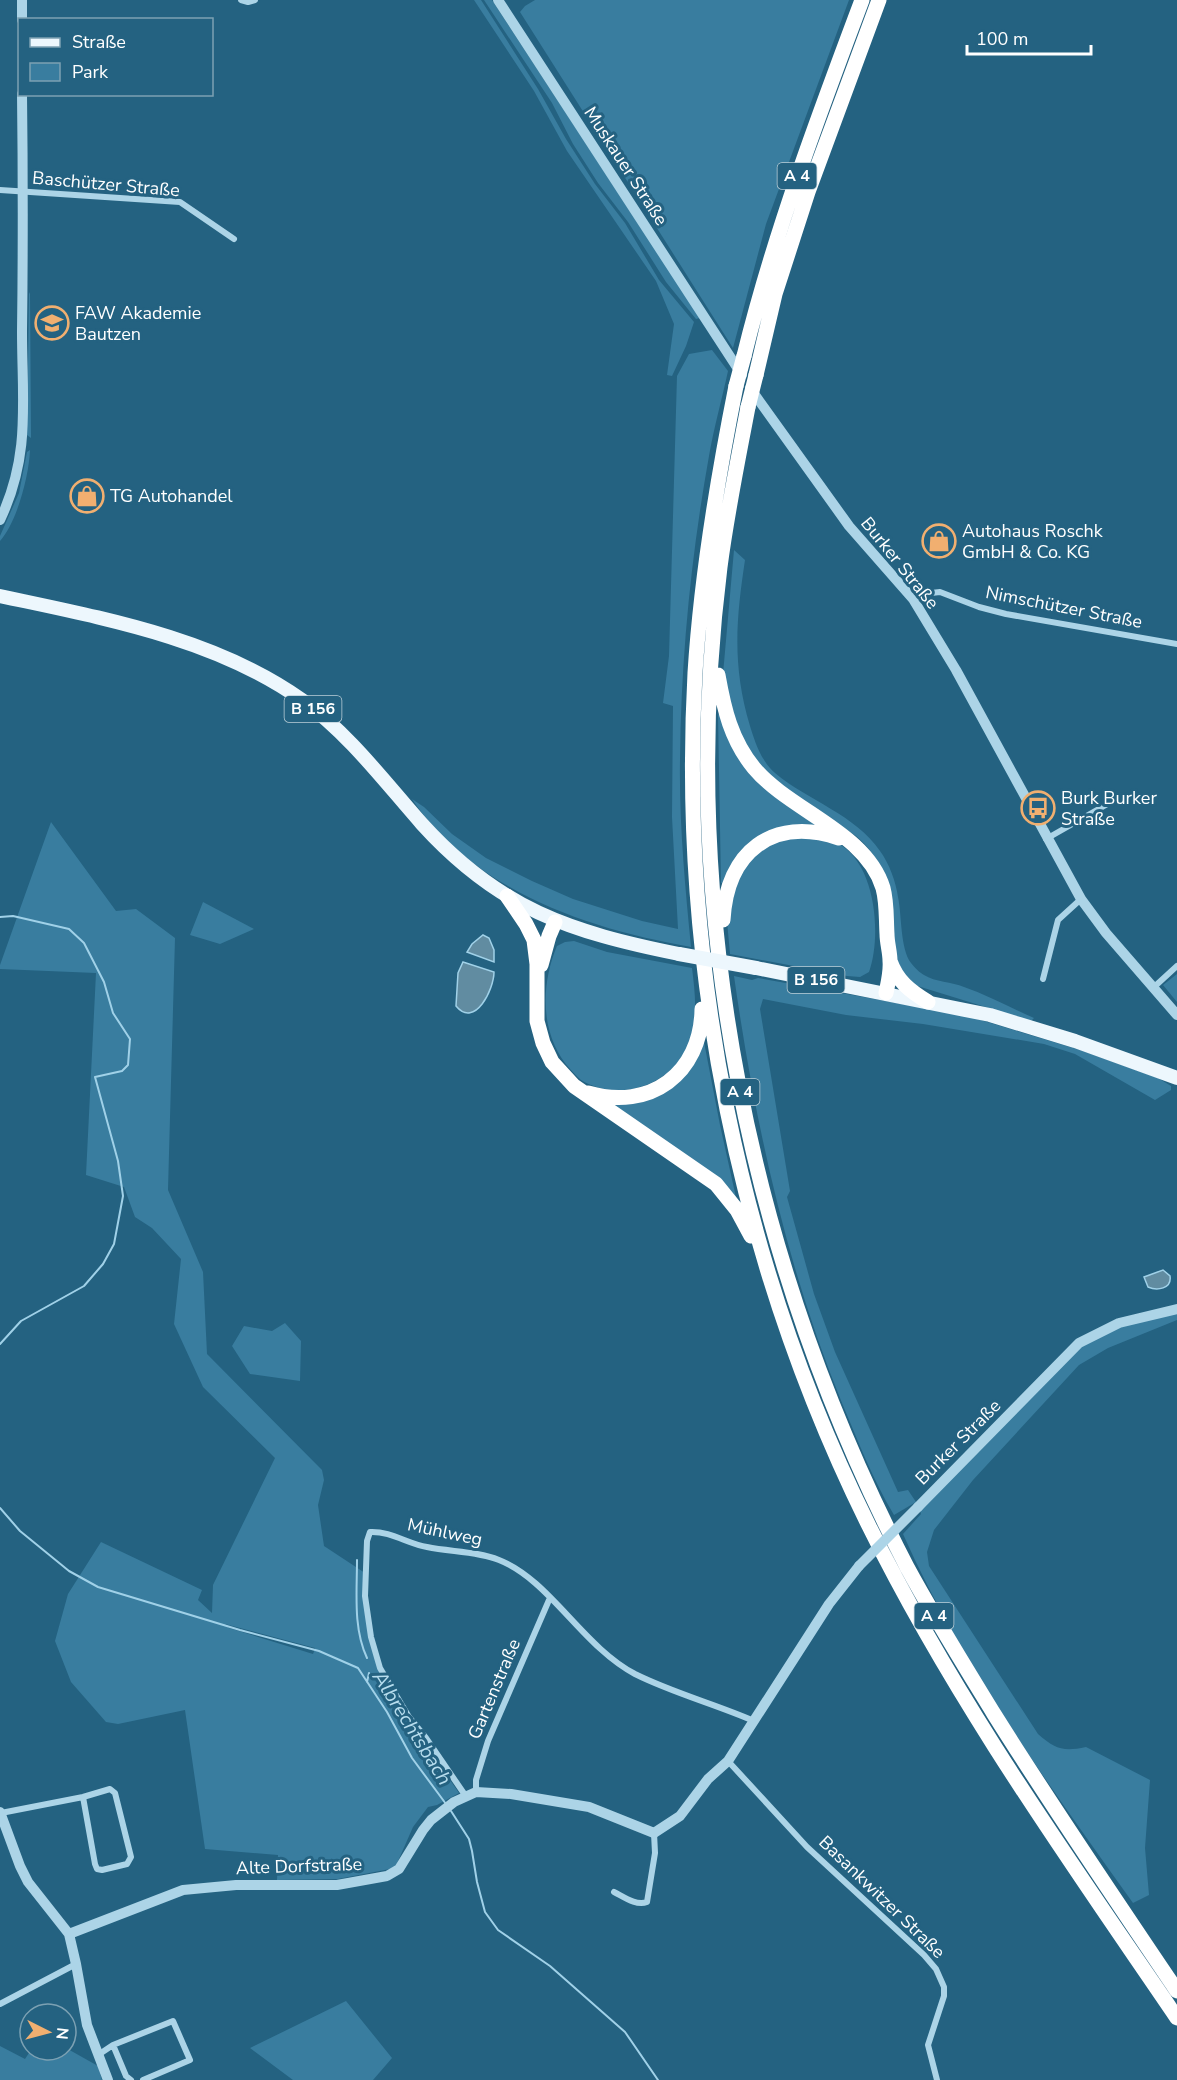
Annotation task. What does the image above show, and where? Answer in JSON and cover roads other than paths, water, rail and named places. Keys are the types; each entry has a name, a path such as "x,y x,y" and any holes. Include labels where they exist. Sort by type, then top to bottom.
{"highway":[{"name":"A 4","path":"862,0 777,236 736,386 716,485 695,674 694,814 702,952 711,1028 740,1168 765,1259 814,1402 857,1501 937,1654 1028,1799 1177,2018"},
{"name":"A 4","path":"879,0 795,231 775,294 748,407 731,492 720,569 709,738 709,814 715,915 723,980 740,1092 766,1202 803,1325 847,1440 908,1567 951,1645 1041,1790 1177,1991"},
{"path":"714,645 724,710 734,736 747,758 772,786 825,822 868,859 881,883 885,899 890,960 897,976 907,988 928,1002"},
{"path":"723,980 724,902 732,876 742,860 763,842 789,832 817,831 846,840"},
{"path":"507,896 534,940 538,980 537,1021 543,1044 558,1070 583,1092 716,1185 737,1210 765,1259"},
{"path":"538,980 549,936 555,922"},
{"path":"882,992 887,936"},
{"path":"583,1092 610,1097 634,1096 660,1087 681,1071 696,1047 701,1028 702,952"},
{"path":"882,992 890,960"}],"main road":[{"name":"B 156","path":"0,596 170,638 218,655 258,674 303,700 368,760 448,850 473,873 507,896 555,922 603,938 990,1015 1075,1041 1177,1078"}],"street":[{"path":"22,0 22,18"},
{"path":"240,0 250,2 255,0"},
{"name":"Muskauer Straße","path":"498,0 726,351"},
{"path":"0,520 14,488 22,444 22,96"},
{"name":"Baschützer Straße","path":"0,190 180,202 234,239"},
{"name":"Burker Straße","path":"726,351 827,497 849,526 913,599 961,680 1046,839 1081,899 1152,988 1177,1015"},
{"name":"Nimschützer Straße","path":"913,599 931,592 940,592 1006,614 1177,644"},
{"path":"1046,839 1118,798"},
{"path":"1043,979 1058,921 1081,899"},
{"path":"1152,988 1177,966"},
{"name":"Burker Straße","path":"754,1721 830,1604 859,1566 1079,1343 1119,1323 1177,1309"},
{"name":"Mühlweg","path":"470,1794 409,1717 380,1668 371,1637 365,1596 367,1541 370,1532 380,1532 420,1546 500,1560 537,1586 599,1649 635,1674 754,1721"},
{"name":"Gartenstraße","path":"470,1794 488,1741 549,1600"},
{"path":"654,1833 680,1816 708,1779 728,1761 754,1721"},
{"name":"Basankwitzer Straße","path":"728,1761 807,1847 924,1955 936,1969 944,1987 944,1996 928,2045 937,2080"},
{"path":"83,1797 94,1864 102,1870 127,1864 131,1857 115,1793 110,1789 83,1797 0,1812 28,1882 69,1934 82,2004 108,2080"},
{"path":"470,1794 511,1794 590,1807 654,1833"},
{"name":"Alte Dorfstraße","path":"69,1934 183,1890 236,1885 337,1885 387,1876 399,1869 423,1830 440,1812 470,1794"},
{"path":"614,1892 637,1903 647,1902 655,1852 654,1833"},
{"path":"0,2004 76,1964"},
{"path":"98,2055 112,2045 172,2021 190,2060 143,2080"},
{"path":"112,2045 126,2076 131,2080"}],"waterway":[{"name":"Albrechtsbach","path":"0,917 13,916 69,929 84,943 104,982 113,1013 130,1039 128,1065 122,1071 95,1077 118,1161 123,1196 114,1244 103,1264 84,1286 21,1321 0,1344"},
{"name":"Albrechtsbach","path":"0,1508 20,1531 69,1571 98,1587 240,1630 319,1651 358,1668 387,1712 412,1758 446,1804"},
{"path":"357,1560 358,1623 367,1658"},
{"name":"Albrechtsbach","path":"367,1682 369,1673"},
{"name":"Albrechtsbach","path":"451,1811 469,1839 485,1912 498,1930 550,1966 625,2032 658,2080"}],"place":[{"name":"FAW Akademie Bautzen","path":"52,323"},
{"name":"TG Autohandel","path":"87,496"},
{"name":"Autohaus Roschk GmbH & Co. KG","path":"939,541"},
{"name":"Burk Burker Straße","path":"1038,808"}]}
